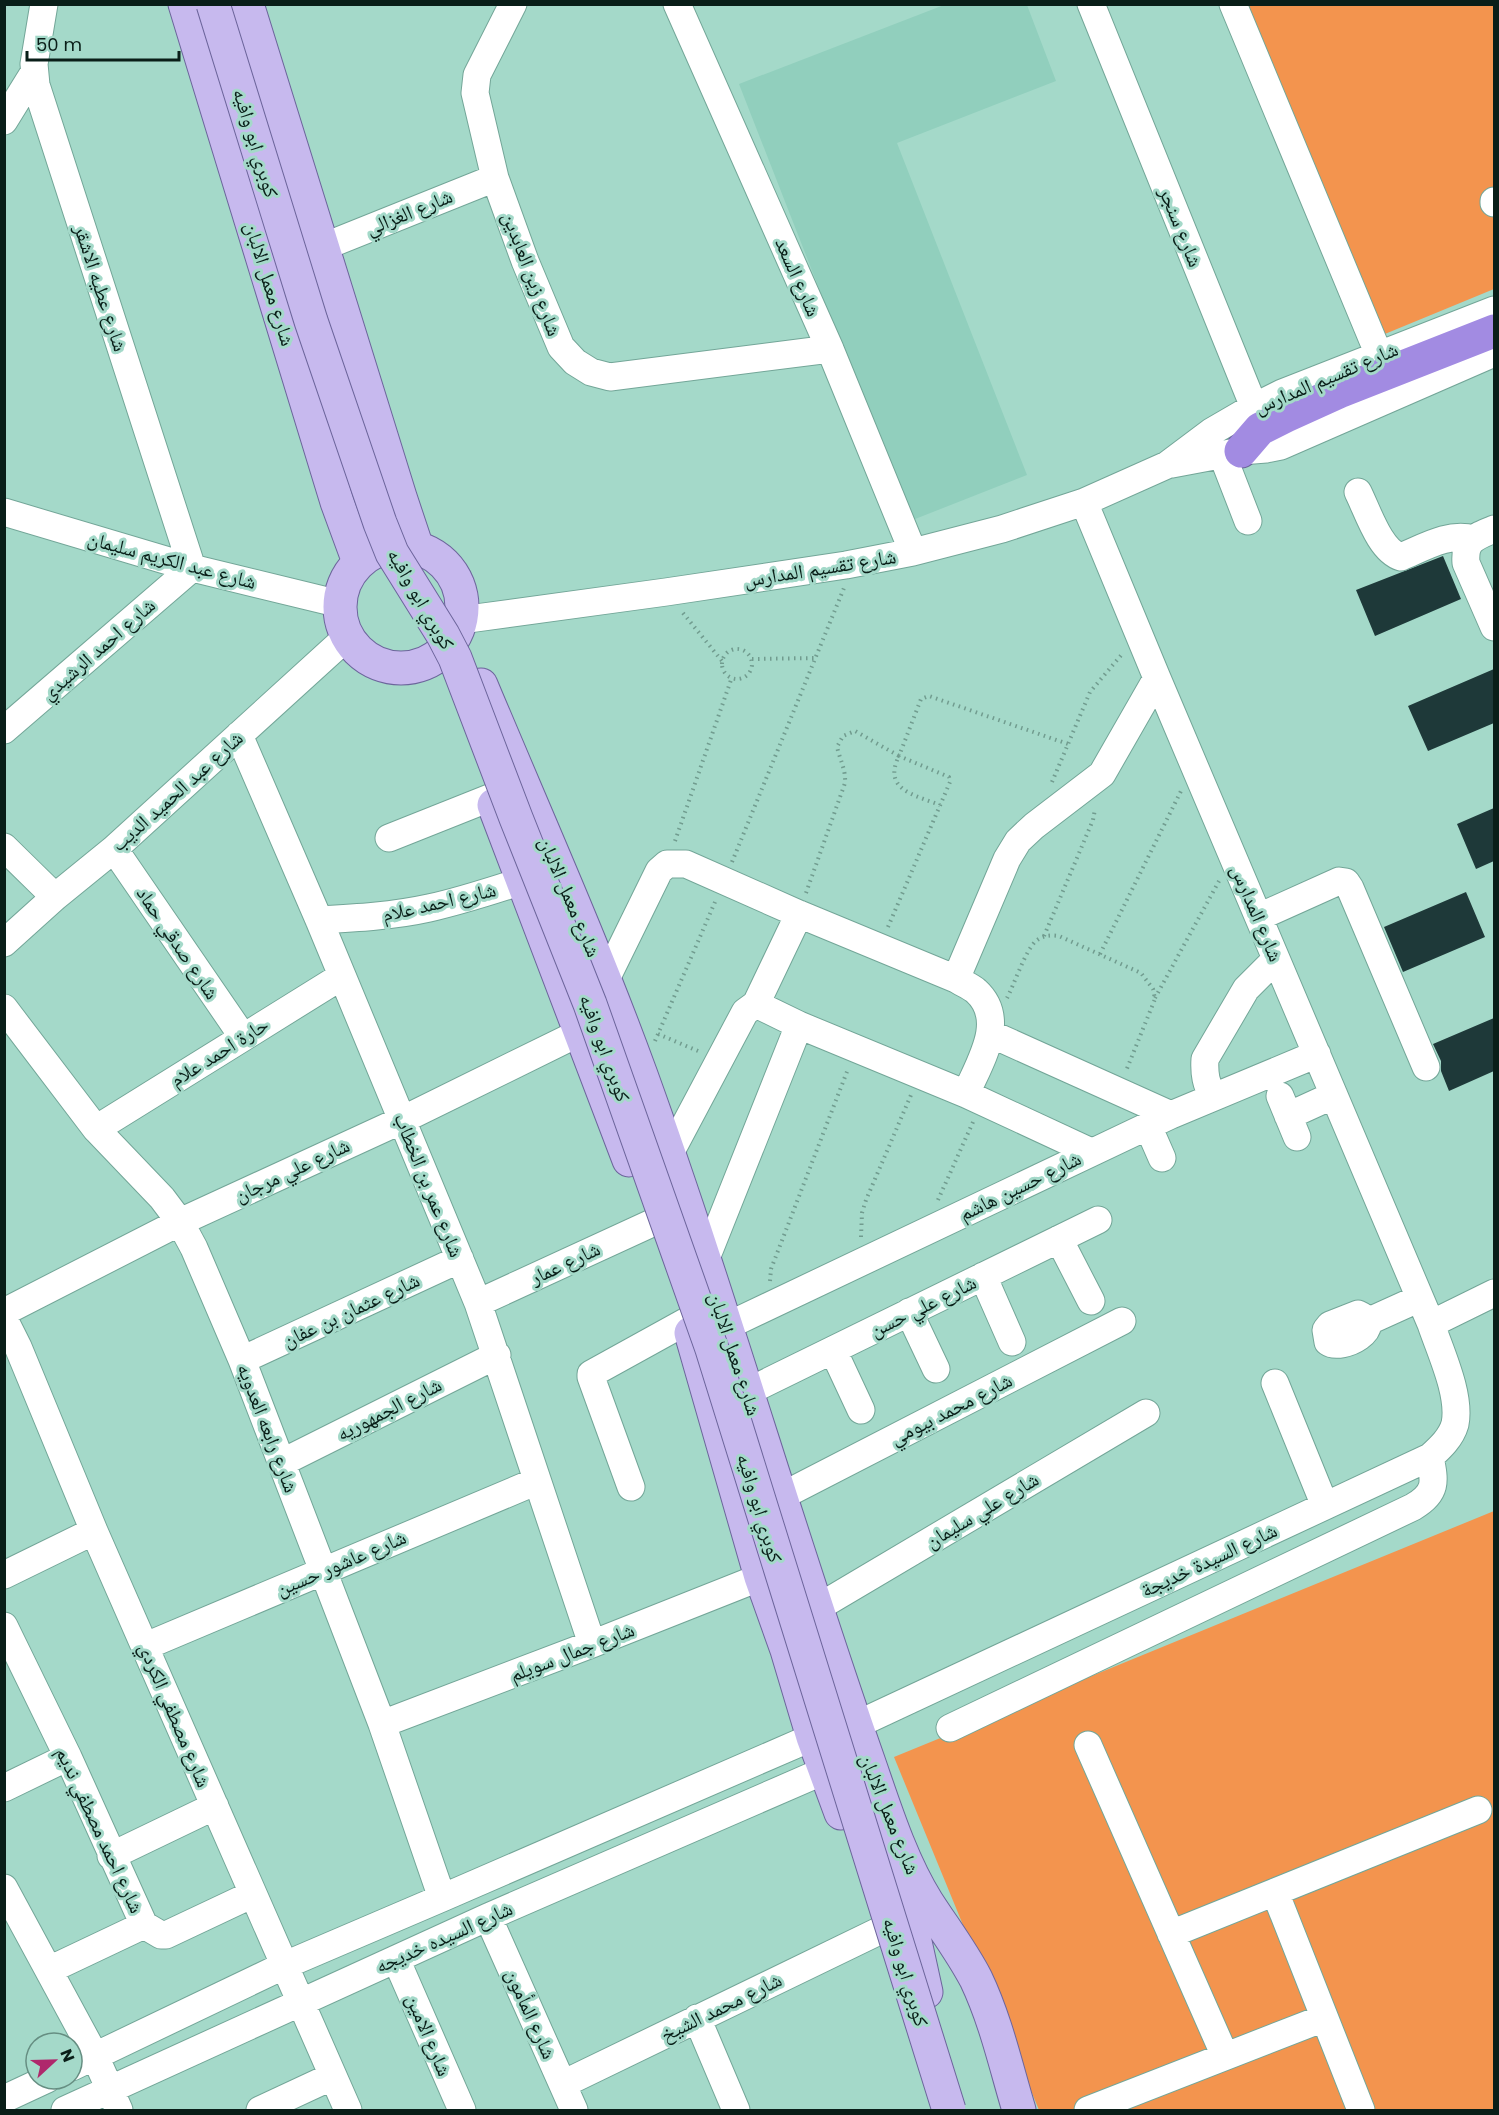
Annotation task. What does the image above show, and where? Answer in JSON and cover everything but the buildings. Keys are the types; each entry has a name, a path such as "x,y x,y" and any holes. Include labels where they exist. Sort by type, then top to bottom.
{"highway":[{"path":"1231,453 1260,429 1286,416 1339,392 1494,331"}],"main road":[{"name":"شارع معمل الالبان","path":"185,4 337,502 359,562"},
{"name":"كوبري ابو وافيه","path":"213,4 311,321 380,523 392,553 455,658 590,1005 677,1246 712,1349 949,2110"},
{"path":"247,4 399,497 417,548"},
{"path":"394,546 417,548 438,558 453,576 461,597 453,635 421,665 390,667 361,653 348,636 342,621 340,603 344,585 359,562 383,548 394,546"},
{"name":"شارع معمل الالبان","path":"453,635 492,797 687,1321 761,1577 788,1650 813,1737 848,1831 932,2110"},
{"name":"شارع معمل الالبان","path":"453,635 605,981 641,1075 705,1261 780,1497 889,1820 926,1900 944,1925 976,1980 997,2033 1019,2110"},
{"path":"788,1650 821,1621"},
{"name":"كوبري ابو وافيه","path":"889,1820 926,1992 965,2110"},
{"path":"883,1944 938,2110"}],"street":[{"name":"شارع عطيه الاشقر","path":"44,4 33,74 192,568"},
{"name":"شارع زين العابدين","path":"513,4 477,75 475,93 495,178 525,261 557,339 574,362 591,372 610,377 830,349"},
{"name":"شارع السعد","path":"678,4 830,349 913,552"},
{"name":"شارع سنجر","path":"1091,4 1254,407"},
{"path":"1233,4 1379,355"},
{"path":"4,121 33,74"},
{"name":"شارع الغزالي","path":"323,247 495,178"},
{"name":"شارع تقسيم المدارس","path":"453,635 666,592 913,552 1002,529 1084,502 1167,465 1211,432 1293,388 1494,310"},
{"name":"شارع تقسيم المدارس","path":"1167,465 1281,446 1494,353"},
{"path":"1248,521 1231,453 1254,407"},
{"path":"1358,492 1384,545 1394,555 1401,557 1454,536 1484,534"},
{"name":"شارع المدارس","path":"1084,502 1431,1324"},
{"name":"شارع عبد الكريم سليمان","path":"4,512 192,568 340,603"},
{"path":"1484,534 1467,546 1465,554 1466,563 1494,627"},
{"name":"شارع احمد الرشيدي","path":"4,729 192,568"},
{"name":"شارع عبد الحميد الديب","path":"4,943 114,849 348,636"},
{"path":"956,979 1007,859 1018,841 1102,774 1157,678"},
{"name":"شارع عمر بن الخطاب","path":"239,735 319,920 478,1303 592,1644"},
{"path":"389,838 492,797"},
{"path":"4,847 56,897"},
{"name":"شارع صدقي حماد","path":"114,849 243,1037"},
{"path":"605,981 659,871 667,864 686,864 956,979 976,991 992,1016 991,1034 974,1098"},
{"name":"شارع احمد علام","path":"319,920 374,917 428,908 522,881"},
{"path":"1259,917 1339,881 1346,882 1426,1066"},
{"path":"668,1157 745,1012 756,1004 799,914"},
{"path":"1213,1097 1204,1072 1205,1059 1246,989 1276,959"},
{"name":"حارة احمد علام","path":"96,1128 342,976"},
{"path":"756,1004 799,1025 974,1098 1091,1152"},
{"name":"شارع رابعه العدويه","path":"4,1008 96,1128 162,1198 180,1222 195,1248 242,1360 381,1724 451,1895"},
{"path":"705,1261 799,1025"},
{"name":"شارع علي مرجان","path":"4,1312 180,1222 402,1120 581,1032"},
{"path":"991,1034 1118,1091 1159,1120 1162,1158"},
{"name":"شارع حسين هاشم","path":"727,1326 1159,1120 1317,1054"},
{"path":"1289,1117 1334,1095"},
{"name":"شارع علي حسن","path":"747,1392 1098,1220"},
{"name":"شارع عمار","path":"478,1303 652,1223"},
{"path":"1059,1239 1091,1301"},
{"name":"شارع عثمان بن عفان","path":"242,1360 460,1259"},
{"path":"983,1276 1012,1342"},
{"path":"1431,1324 1494,1293"},
{"path":"1367,1322 1420,1298"},
{"path":"909,1312 936,1369"},
{"name":"شارع مصطفي الكردي","path":"4,1319 18,1347 94,1532 348,2110"},
{"path":"631,1487 591,1374 687,1321"},
{"name":"شارع محمد بيومي","path":"780,1497 1122,1321"},
{"name":"شارع السيدة خديجة","path":"856,1725 1430,1457 1447,1441 1455,1424 1455,1397 1431,1324"},
{"path":"833,1350 861,1410"},
{"name":"شارع الجمهوريه","path":"281,1463 496,1355"},
{"path":"1275,1383 1325,1506"},
{"name":"شارع علي سليمان","path":"821,1621 1146,1413"},
{"path":"950,1728 1413,1507 1433,1490 1430,1457"},
{"name":"شارع عاشور حسين","path":"146,1646 537,1481"},
{"path":"4,1575 94,1532"},
{"name":"شارع جمال سويلم","path":"381,1724 761,1577"},
{"name":"شارع احمد مصطفي نديم","path":"4,1626 68,1757 144,1925 160,1935 166,1935 253,1894"},
{"name":"شارع السيده خديجه","path":"84,2061 283,1966 813,1737"},
{"path":"1088,1745 1225,2056"},
{"path":"4,1788 68,1757"},
{"name":"شارع السيده خديجه","path":"65,2110 115,2101 300,2002 826,1770"},
{"path":"111,1856 215,1806"},
{"path":"1171,1934 1478,1810"},
{"path":"4,1887 49,1970 72,2031"},
{"path":"1275,1892 1361,2110"},
{"name":"شارع المأمون","path":"451,1895 482,1920 574,2110"},
{"path":"49,1970 144,1925"},
{"name":"شارع محمد الشيخ","path":"563,2084 697,2018 883,1944"},
{"name":"شارع الامين","path":"396,1959 462,2110"},
{"path":"697,2018 736,2110"},
{"path":"1088,2110 1324,2018"},
{"path":"84,2061 115,2101"},
{"path":"260,2110 333,2076"},
{"path":"4,2099 24,2089"}],"path":[{"path":"641,1075 855,563"},
{"path":"666,592 723,661 726,674 738,679 745,677 752,666 752,659 748,653 736,648 725,655 723,661"},
{"path":"1051,785 1090,692 1138,634"},
{"path":"752,659 816,658"},
{"path":"667,864 732,677"},
{"path":"940,805 905,791 896,781 893,768 921,699 930,696 1068,744"},
{"path":"799,914 845,783 844,767 837,747 843,736 855,732 899,756 949,777 950,782 880,947"},
{"path":"1100,954 1194,765"},
{"path":"991,1034 1031,946 1043,936 1093,820 1102,774"},
{"path":"1118,1091 1155,999 1233,856"},
{"path":"1043,936 1059,936 1141,973 1153,989 1155,999"},
{"path":"658,1034 721,1061"},
{"path":"770,1306 771,1269 856,1048"},
{"path":"860,1263 864,1206 920,1076"},
{"path":"925,1232 974,1098"}],"shaded area":[{"path":"944,5 1027,5 1056,81 897,143 1027,475 910,521 739,84"},
{"path":"1232,5 1494,5 1494,289 1363,343"},
{"path":"1494,1511 1494,2110 1039,2110 894,1757"}]}
